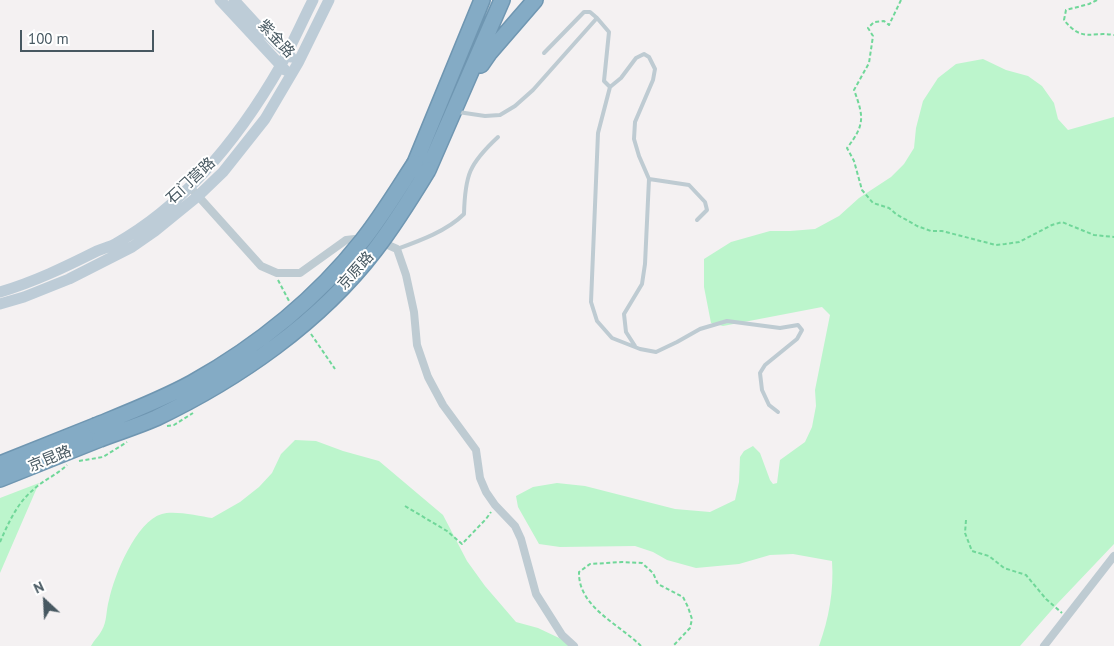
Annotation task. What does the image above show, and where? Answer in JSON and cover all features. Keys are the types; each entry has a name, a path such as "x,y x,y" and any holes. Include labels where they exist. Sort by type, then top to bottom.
{"highway":[{"name":"京原路","path":"97,433 148,404 192,383 270,332 303,304 362,242 388,207 415,162 482,0"},
{"name":"京原路","path":"97,433 155,418 199,396 280,344 314,315 374,251 400,216 428,170 502,0"},
{"path":"463,91 490,52 535,0"},
{"name":"京昆路","path":"0,464 97,433"},
{"name":"京昆路","path":"0,479 97,433"}],"main road":[{"name":"紫金路","path":"220,0 290,76"},
{"name":"紫金路","path":"234,0 255,23 298,63"},
{"name":"石门营路","path":"0,292 34,281 113,245 146,224 190,187 252,111 287,53 313,0"},
{"name":"石门营路","path":"0,304 24,297 69,279 132,247 162,226 224,172 265,119 298,63 329,0"}],"street":[{"path":"190,187 261,266 277,273 300,273 346,240 369,237 397,250 406,274 414,312 417,345 428,377 443,405 476,450 480,478 486,492 495,505 515,526 521,539 536,594 562,635 574,646"},
{"path":"1044,646 1114,556"}],"lane":[{"path":"544,53 584,12 590,12 609,32 604,82 610,87"},
{"path":"454,111 485,116 500,115 515,106 533,90 597,18"},
{"path":"636,348 626,332 624,314 642,284 649,179 634,139 635,122 653,80 655,68 649,57 644,54 636,58 621,78 610,87 598,132 591,302 597,321 612,338 636,348 656,352 700,329 727,321 780,328 798,325 802,330 797,339 765,365 760,374 762,390 769,405 778,412"},
{"path":"397,250 455,223 464,214 465,192 469,173 480,154 498,136"},
{"path":"649,179 689,186 706,202 707,210 697,220"}],"path":[{"path":"901,0 889,26 884,20 874,22 868,28 873,36 869,63 854,90 860,105 861,126 846,148 854,161 862,190 873,203 889,208 917,226 931,231 942,231 996,245 1019,242 1062,222 1094,235 1114,237"},
{"path":"1097,0 1066,10 1064,20 1072,29 1085,36 1114,35"},
{"path":"404,506 447,531 462,544 486,520 495,505"},
{"path":"966,520 965,533 972,552 989,556 1004,568 1026,575 1046,599 1067,618"},
{"path":"641,646 598,610 582,590 579,582 579,572 590,564 642,563 653,573 658,584 683,597 692,619 690,628 673,646"}],"green space":[{"path":"983,59 1006,70 1028,76 1042,86 1054,103 1058,119 1068,130 1114,117 1114,544 1020,646 819,646 830,604 832,561 793,554 770,555 739,564 696,568 667,560 653,552 635,546 560,547 539,544 518,507 516,496 533,487 557,483 585,486 675,509 710,512 735,500 739,482 740,457 744,451 753,446 760,453 770,480 773,484 777,483 780,460 805,442 812,427 816,406 815,390 830,315 822,307 723,326 711,323 704,287 704,259 731,242 770,231 815,229 839,216 859,198 891,177 904,164 914,148 916,128 923,101 938,78 956,64"},
{"path":"295,440 316,441 379,461 443,515 467,561 485,586 516,622 538,628 576,646 91,646 104,627 108,604 121,564 143,527 152,519 167,513 212,518 240,502 259,487 272,473 281,454"},
{"path":"39,483 0,573 0,498"}]}
